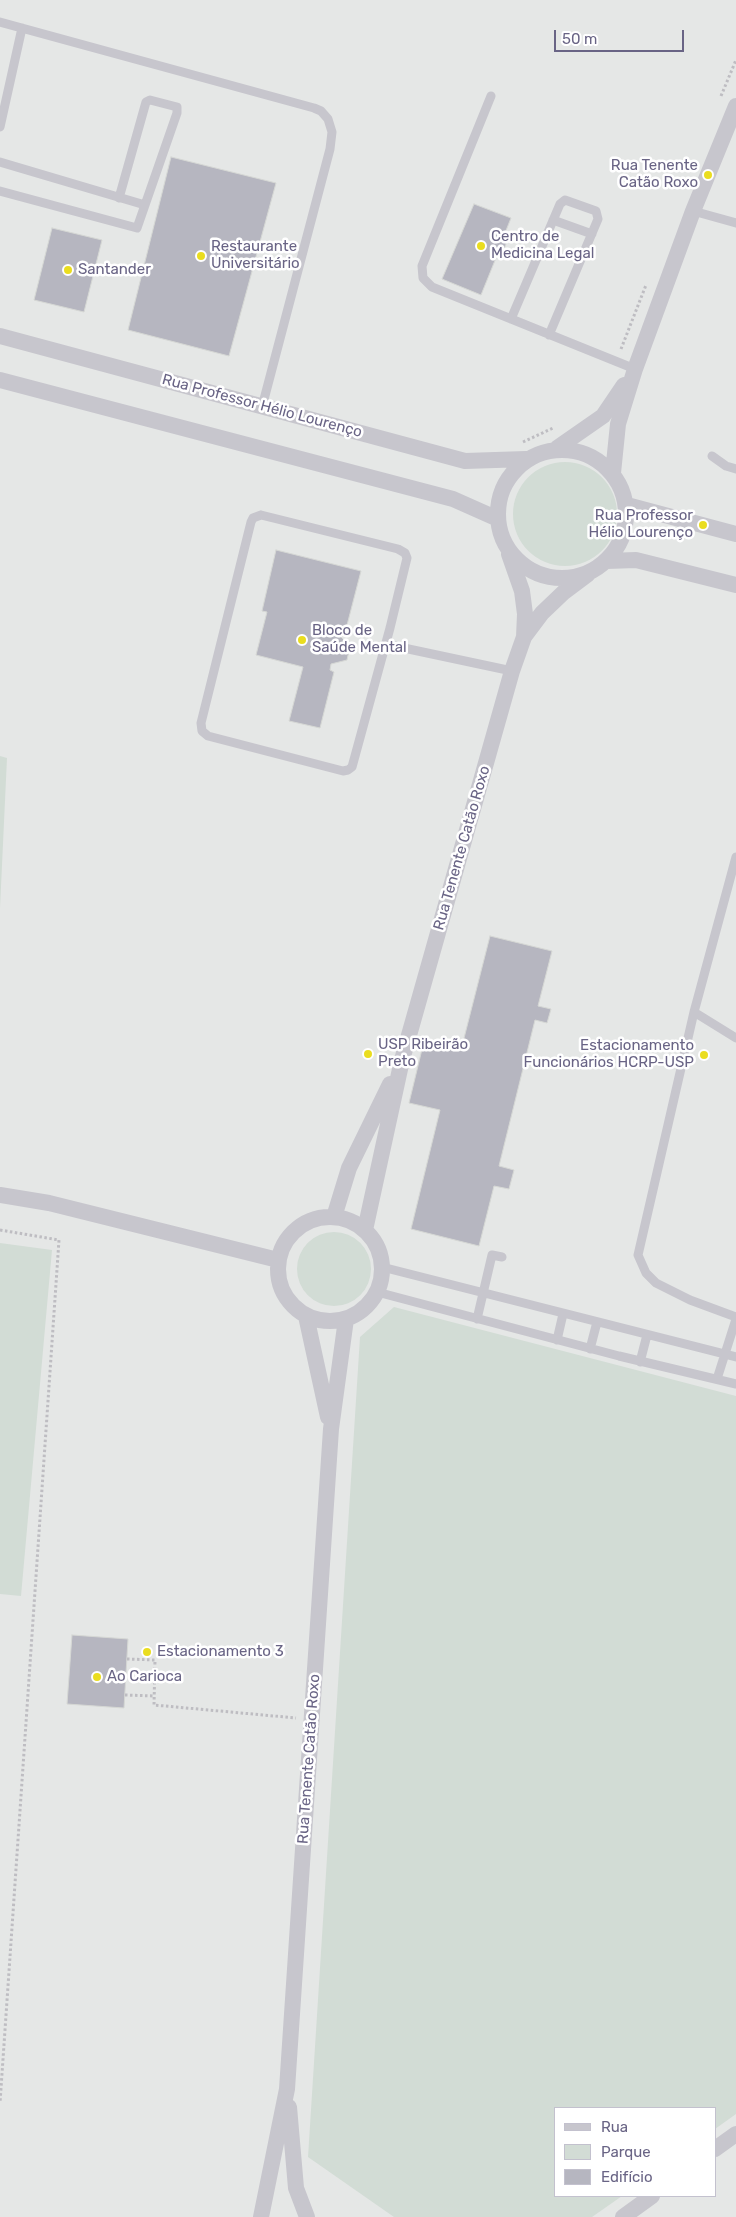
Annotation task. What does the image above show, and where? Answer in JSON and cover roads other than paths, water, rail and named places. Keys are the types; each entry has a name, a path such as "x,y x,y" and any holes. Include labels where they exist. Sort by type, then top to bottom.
{"street":[{"path":"613,473 618,424 635,369 693,211 736,106"},
{"name":"Rua Professor Hélio Lourenço","path":"0,336 465,461 526,459"},
{"path":"557,448 578,450 597,459 613,473 627,505 626,525 620,545 608,561 588,574 565,579 542,576 522,565 506,547 498,519 500,496 509,475 526,459 557,448 604,416 635,369"},
{"path":"0,380 453,499 498,519"},
{"path":"627,505 736,534"},
{"name":"Rua Tenente Catão Roxo","path":"365,1230 402,1060 512,671 524,637 525,614 522,591 506,547"},
{"path":"608,561 636,560 736,586"},
{"name":"Rua Tenente Catão Roxo","path":"524,637 542,613 564,592 588,574"},
{"name":"Rua Tenente Catão Roxo","path":"334,1216 349,1168 402,1060"},
{"path":"0,1195 50,1203 278,1260"},
{"path":"334,1216 350,1221 365,1230 374,1240 380,1253 382,1267 381,1280 377,1292 369,1304 358,1313 346,1319 332,1322 306,1316 292,1306 283,1292 278,1277 278,1260 285,1242 298,1228 315,1219 334,1216"},
{"name":"Rua Tenente Catão Roxo","path":"306,1316 331,1429"},
{"name":"Rua Tenente Catão Roxo","path":"261,2217 287,2089 331,1429 346,1319"},
{"name":"Rua Tenente Catão Roxo","path":"287,2089 296,2188 307,2217"},
{"path":"716,2148 736,2134"},
{"path":"623,2217 651,2197"}],"lane":[{"path":"0,22 314,108 321,111 328,119 332,132 330,149 262,407"},
{"path":"0,127 22,28"},
{"path":"491,96 422,266 423,278 432,287 635,369"},
{"path":"0,191 134,229 139,227 144,205 177,113 177,107 150,100 146,102 119,198"},
{"path":"0,162 144,205"},
{"path":"511,320 560,204 565,200 596,211 598,220 548,335"},
{"path":"693,211 736,223"},
{"path":"553,220 592,234"},
{"path":"712,456 726,466 736,469"},
{"path":"261,515 398,549 405,553 406,558 385,644 352,767 348,770 343,771 208,736 202,730 201,723 253,518 261,515"},
{"path":"385,644 512,671"},
{"path":"717,1380 736,1318 690,1300 656,1283 646,1273 638,1255 694,1012 736,857"},
{"path":"694,1012 736,1038"},
{"path":"477,1319 492,1255 502,1257"},
{"path":"382,1267 736,1357"},
{"path":"377,1292 640,1362 736,1384"},
{"path":"557,1340 564,1314"},
{"path":"590,1349 597,1322"},
{"path":"640,1362 647,1335"}],"place":[{"name":"Rua Tenente Catão Roxo","path":"708,175"},
{"name":"Centro de Medicina Legal","path":"481,246"},
{"name":"Restaurante Universitário","path":"201,256"},
{"name":"Santander","path":"68,270"},
{"name":"Rua Professor Hélio Lourenço","path":"703,525"},
{"name":"Bloco de Saúde Mental","path":"302,640"},
{"name":"USP Ribeirão Preto","path":"368,1054"},
{"name":"Estacionamento Funcionários HCRP-USP","path":"704,1055"},
{"name":"Estacionamento 3","path":"147,1652"},
{"name":"Ao Carioca","path":"97,1677"}]}
